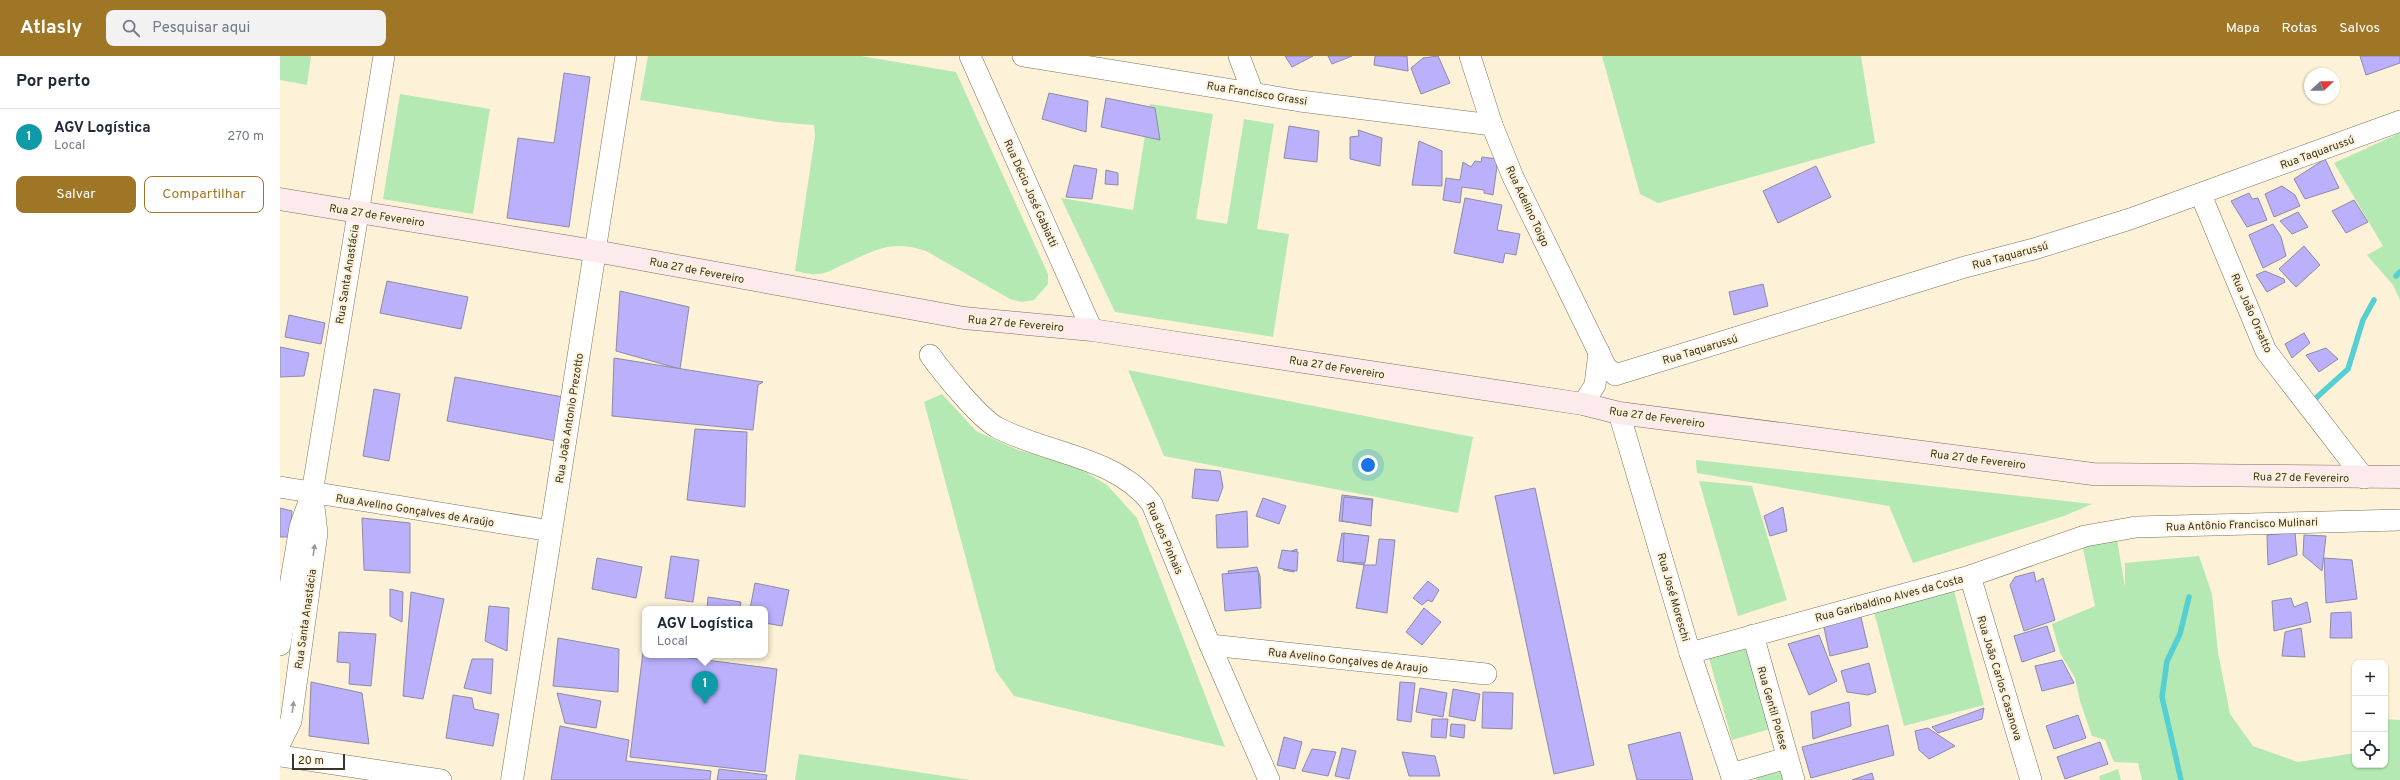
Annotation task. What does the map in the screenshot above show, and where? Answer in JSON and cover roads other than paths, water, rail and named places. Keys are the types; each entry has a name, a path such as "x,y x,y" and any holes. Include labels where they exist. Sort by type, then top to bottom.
{"main road":[{"name":"Rua 27 de Fevereiro","path":"280,199 595,251 964,318 1092,330 1583,404 1619,413 2093,474 2364,478 2400,477"}],"street":[{"name":"Rua Santa Anastácia","path":"280,645 317,533 312,493 357,212 384,56"},
{"name":"Rua João Antonio Prezotto","path":"512,780 626,56"},
{"name":"Rua Décio José Gabiatti","path":"970,56 1092,330"},
{"name":"Rua Francisco Grassi","path":"1023,56 1253,93 1492,125"},
{"path":"1239,56 1253,93"},
{"name":"Rua Adelino Toigo","path":"1470,56 1492,125 1513,176 1606,368 1616,375"},
{"name":"Rua Taquarussú","path":"1616,375 1965,267 2048,244 2201,195 2400,121"},
{"name":"Rua João Orsatto","path":"2201,195 2266,351 2364,478"},
{"path":"1583,404 1595,385 1599,352"},
{"name":"Rua dos Pinhais","path":"930,355 972,406 997,428 1097,465 1121,476 1142,490 1152,504 1210,645 1269,780"},
{"name":"Rua José Moreschi","path":"1619,413 1690,653 1732,777"},
{"name":"Rua Avelino Gonçalves de Araújo","path":"280,487 551,531"},
{"name":"Rua Antônio Francisco Mulinari","path":"2085,536 2136,527 2400,520"},
{"name":"Rua Garibaldino Alves da Costa","path":"1690,653 1970,576 2085,536"},
{"name":"Rua João Carlos Casanova","path":"1970,576 2031,780"},
{"name":"Rua Santa Anastácia","path":"280,743 291,721 289,661 298,592"},
{"name":"Rua Gentil Polese","path":"1753,636 1794,780"},
{"name":"Rua Avelino Gonçalves de Araujo","path":"1210,645 1486,674"},
{"path":"280,756 441,780"},
{"path":"1732,777 1787,758"}],"waterway":[{"path":"2396,276 2400,272"},
{"path":"2316,398 2348,369 2363,320 2374,300"},
{"path":"2181,780 2162,697 2167,661 2180,634 2189,597"}],"place":[{"name":"AGV Logística","path":"705,704"}]}
